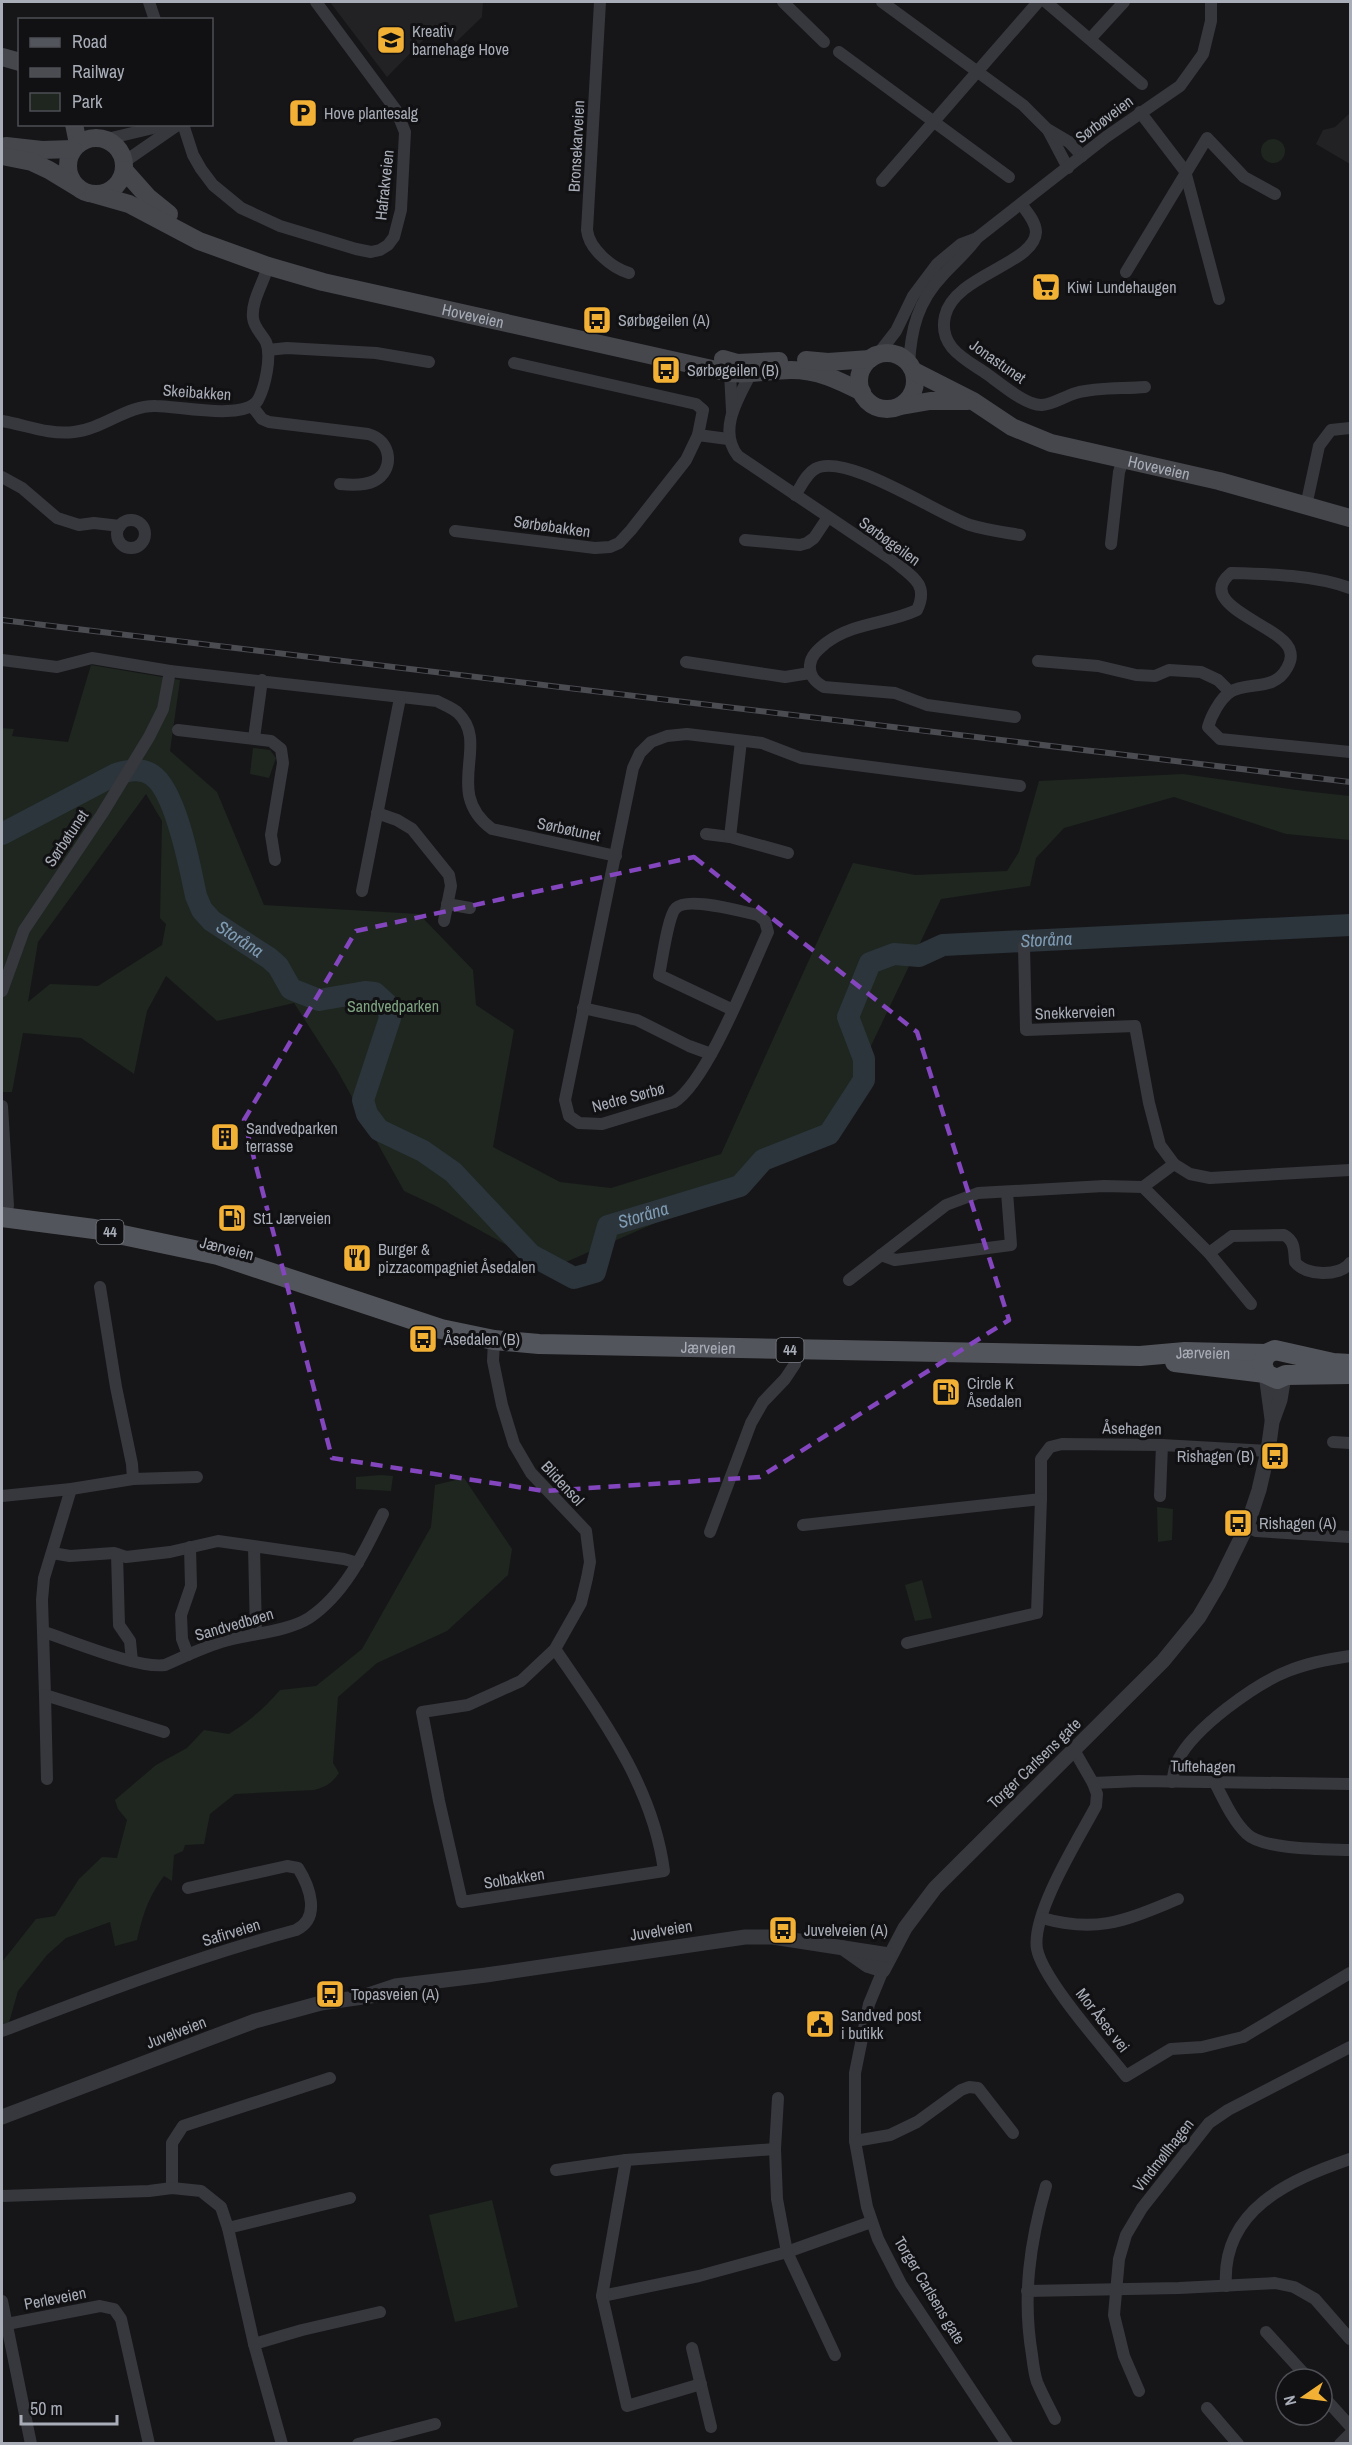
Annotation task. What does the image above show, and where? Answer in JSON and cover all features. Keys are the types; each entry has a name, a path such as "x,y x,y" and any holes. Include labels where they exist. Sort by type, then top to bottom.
{"main road":[{"path":"2,57 18,61"},
{"path":"2,145 42,150 76,146 99,134 119,148 124,166 117,184 111,190 86,191 69,173 68,164 76,146 74,126"},
{"name":"Hoveveien","path":"2,156 32,162 86,191 129,204 167,226 200,241 268,266 323,282 739,370 790,370 829,375 861,392"},
{"name":"Hoveveien","path":"124,166 159,207 197,227 264,252 324,269 739,370 806,360 828,363 874,356"},
{"path":"901,406 912,394 915,379 911,367 895,354 874,356 860,374 861,392 874,406 883,409 901,406 930,401 973,401"},
{"name":"Hoveveien","path":"911,367 1032,437 1219,481 1350,518"},
{"name":"Jærveien","path":"3,1209 96,1218 262,1256 320,1275 441,1329 494,1340 539,1344 1140,1356 1185,1352 1273,1371 1350,1374"},
{"name":"44","path":"1273,1371 1275,1350 1333,1363 1350,1364"}],"street":[{"path":"149,2 154,18"},
{"name":"Hafrakveien","path":"182,126 201,170 220,192 241,208 280,226 356,249 371,252 388,245 394,237 401,210 405,132 396,111 316,2"},
{"name":"Bronsekarveien","path":"600,2 587,230 590,240 614,267 629,273"},
{"path":"783,2 824,42"},
{"path":"882,2 1023,105 1047,129 1069,142 1082,156"},
{"path":"882,181 1038,2"},
{"path":"1046,2 1142,84"},
{"path":"1090,39 1124,2"},
{"name":"Sørbøveien","path":"874,356 896,331 913,296 937,264 961,244 977,238 1140,112 1180,86 1203,54 1211,21 1211,2"},
{"path":"839,52 1009,177"},
{"path":"1140,112 1185,171 1219,299"},
{"path":"99,134 156,126"},
{"name":"Hafrakveien","path":"124,166 178,126"},
{"path":"1047,129 1068,168"},
{"path":"1126,272 1207,138 1244,177 1275,194"},
{"name":"Jonastunet","path":"1021,204 1033,222 1036,232 1033,242 1018,256 965,288 953,299 944,319 944,333 948,343 959,355 1033,404 1052,403 1082,392 1145,387"},
{"name":"Sørbøveien","path":"911,367 911,336 923,302 931,288 967,253 977,238"},
{"path":"268,266 253,308 253,318 268,350 287,348 376,353 429,362"},
{"name":"Skeibakken","path":"2,421 51,432 73,432 98,427 141,407 240,411 252,406 258,400 269,361 268,350"},
{"name":"Sørbøbakken","path":"454,531 595,548 609,547 619,543 651,506 686,460 698,435 703,410 696,404 514,363"},
{"path":"733,412 730,392 739,370"},
{"path":"698,435 728,439 739,370"},
{"name":"Skeibakken","path":"252,406 262,419 269,422 368,434 383,441 388,450 388,459 386,468 377,480 364,484 340,483"},
{"path":"1306,506 1319,446 1331,430 1350,428"},
{"name":"Sørbøgeilen","path":"728,439 738,456 914,578 922,589 922,600 917,610 906,615 860,625 840,633 813,655 810,673"},
{"path":"1111,544 1119,472 1123,460"},
{"path":"795,495 815,469 826,466 851,470 877,479 968,525 1020,535"},
{"path":"2,477 22,488 57,518 79,525 94,523 120,526"},
{"path":"745,540 800,545 807,543 828,517"},
{"path":"1350,588 1320,580 1232,573 1225,579 1222,586 1223,595 1232,607 1274,632 1288,644 1291,653 1289,664 1282,677 1230,692 1210,718 1208,727 1220,739 1350,752"},
{"name":"Sørbøtunet","path":"2,660 57,667 92,658 170,670 437,702 457,711 468,729 470,745 468,794 472,809 479,819 492,829 616,856 633,768 640,753 651,742 667,736 687,734 762,742 801,758 1020,786"},
{"path":"1038,661 1098,666 1136,675 1155,676 1169,670 1202,672 1218,680 1230,692"},
{"path":"686,662 785,677 810,673 816,683 824,687 895,693 927,705 1015,717"},
{"name":"Sørbøtunet","path":"2,991 24,930 102,814 149,737 163,709 170,670"},
{"path":"254,738 262,681"},
{"path":"362,891 400,698"},
{"path":"178,730 272,741 281,749 283,763 270,835 275,860"},
{"path":"730,837 741,741"},
{"path":"377,813 397,820 412,830 448,875 451,886 444,921"},
{"path":"706,834 730,837 788,852"},
{"name":"Nedre Sørbø","path":"616,856 565,1100 568,1116 579,1123 602,1124 674,1102 693,1085 711,1054 733,1010 768,932 765,921 758,915 696,903 683,904 675,908 671,917 659,975 733,1010"},
{"path":"447,904 470,908"},
{"name":"Snekkerveien","path":"1024,946 1026,1030 1136,1026 1149,1103 1160,1145 1174,1164"},
{"path":"583,1008 637,1020 711,1054"},
{"path":"2,1106 3,1209"},
{"path":"849,1280 946,1205 978,1193 1104,1186 1143,1187 1174,1164 1190,1174 1210,1178 1350,1170"},
{"path":"1143,1187 1209,1253 1251,1304"},
{"path":"881,1255 895,1260 1011,1245 1007,1192"},
{"path":"1209,1253 1232,1236 1284,1235 1291,1239 1294,1245 1295,1262 1305,1270 1335,1272 1344,1270 1350,1263"},
{"path":"100,1287 133,1479"},
{"name":"Blidensol","path":"494,1340 493,1361 502,1405 514,1444 531,1473 586,1531 590,1562 587,1578"},
{"path":"710,1532 752,1422 763,1402 785,1379 795,1364 795,1350"},
{"name":"Torger Carlsens gate","path":"1007,2444 902,2284 871,2222 855,2141 855,2073 860,2038 869,2004 889,1955 904,1928 935,1888 1163,1660 1199,1617 1246,1526 1268,1451 1272,1422 1273,1371"},
{"path":"1333,1442 1350,1443"},
{"name":"Åsehagen","path":"907,1643 1037,1613 1041,1460 1050,1447 1062,1444 1162,1444 1268,1451"},
{"path":"1160,1496 1162,1444"},
{"path":"2,1496 71,1489 133,1479 197,1477"},
{"path":"47,1779 42,1600 44,1578 71,1489"},
{"path":"803,1525 1041,1499"},
{"name":"Sandvedbøen","path":"44,1632 157,1666 165,1665 220,1642 290,1626 309,1618 331,1599 358,1563 383,1514"},
{"path":"1246,1526 1256,1531 1350,1537"},
{"path":"52,1553 70,1556 106,1552 126,1557 218,1541 358,1563"},
{"path":"188,1655 182,1639 181,1615 191,1586 190,1547"},
{"path":"254,1547 256,1633"},
{"path":"117,1554 118,1625 130,1641 132,1660"},
{"name":"Solbakken","path":"555,1649 604,1721 634,1771 661,1846 664,1871 462,1902 438,1801 422,1713 468,1705 521,1681 555,1649 581,1604 587,1578"},
{"path":"1172,1782 1176,1763 1182,1752 1217,1716 1255,1688 1287,1671 1317,1661 1350,1656"},
{"path":"45,1695 164,1732"},
{"path":"1074,1750 1094,1783"},
{"name":"Tuftehagen","path":"1094,1783 1350,1784"},
{"name":"Mor Åses vei","path":"1094,1783 1097,1794 1096,1806 1049,1897 1042,1918 1037,1947 1042,1965 1063,1996 1126,2076 1171,2049 1202,2047 1243,2037 1350,1973"},
{"path":"1215,1783 1238,1824 1248,1836 1262,1842 1301,1848 1350,1850"},
{"name":"Safirveien","path":"2,2031 158,1972 230,1948 296,1930 306,1925 311,1915 309,1891 298,1868 287,1866 188,1888"},
{"path":"1042,1918 1067,1925 1109,1924 1178,1899"},
{"name":"Juvelveien","path":"2,2117 255,2021 321,2003 368,1995 395,1986 486,1976 745,1937 773,1937 889,1955"},
{"name":"Juvelveien","path":"843,1948 867,1965 883,1970"},
{"name":"Vindmøllhagen","path":"1139,2391 1117,2334 1114,2315 1119,2259 1126,2235 1156,2189 1209,2123 1228,2110 1350,2047"},
{"path":"172,2188 172,2143 183,2126 330,2078"},
{"path":"855,2141 890,2135 917,2122 961,2090 969,2087 978,2088 1014,2133"},
{"path":"778,2098 775,2149 777,2199 787,2252 835,2355"},
{"path":"556,2170 626,2160 775,2149"},
{"path":"1226,2286 1227,2251 1253,2210 1285,2188 1324,2168 1350,2159"},
{"path":"626,2160 602,2296 627,2406 701,2384"},
{"path":"1046,2186 1034,2226 1028,2262 1027,2291 1029,2339 1036,2380 1055,2419"},
{"path":"2,2196 149,2192 172,2188 201,2191 221,2207 228,2228 254,2344 282,2444"},
{"path":"228,2228 350,2198"},
{"path":"602,2296 699,2276 787,2252 871,2222"},
{"path":"1027,2291 1275,2283 1294,2287 1315,2299 1350,2339"},
{"path":"2,2301 32,2444"},
{"name":"Perleveien","path":"7,2324 100,2306 114,2309 121,2319 149,2444"},
{"path":"254,2344 380,2312"},
{"path":"1266,2332 1298,2367"},
{"path":"692,2348 711,2427"},
{"path":"1207,2408 1238,2444"},
{"path":"1334,2408 1350,2426"},
{"path":"358,2444 435,2424"},
{"path":"1340,2444 1350,2434"}],"highlighted area":[{"path":"694,857 917,1032 1009,1320 760,1477 544,1491 332,1458 244,1120 356,931"}],"shaded area":[{"name":"Kreativ barnehage Hove","path":"330,2 483,2 482,17 456,42 444,32 430,33 387,77"},
{"path":"1350,113 1350,164 1316,144 1323,130 1335,127"},
{"path":"32,811 32,821 17,828 2,843 2,825"}],"green space":[{"path":"1273,139 1278,140 1284,146 1284,156 1278,162 1273,163 1268,162 1262,156 1261,151 1262,146 1268,140"},
{"name":"Sandvedparken","path":"91,665 180,680 170,751 217,792 264,905 419,914 473,970 476,1005 514,1030 493,1147 560,1182 611,1188 721,1154 853,863 915,875 1007,871 1019,852 1039,781 1183,774 1350,796 1350,840 1286,834 1174,797 1064,828 1036,858 1030,886 941,899 829,1134 789,1150 740,1186 550,1269 436,1206 404,1191 337,1070 294,1003 217,1021 166,976 147,1011 134,1074 81,1038 23,1033 12,1092 2,1092 2,728 14,729 12,736 68,742","holes":["146,794 162,821 160,918 166,924 162,945 98,986 50,984 28,1002 38,942"]},
{"path":"253,748 270,750 276,758 269,778 250,774"},
{"path":"393,1476 391,1491 356,1489 356,1477"},
{"path":"464,1478 512,1549 508,1575 447,1631 377,1663 338,1697 333,1763 339,1773 331,1782 314,1790 235,1794 210,1814 204,1844 185,1845 183,1851 174,1855 172,1881 164,1876 154,1892 144,1914 137,1940 115,1946 110,1922 66,1938 47,1955 18,1991 8,2026 2,2028 2,1962 36,1919 55,1916 79,1879 102,1857 117,1858 127,1820 118,1809 115,1800 156,1765 187,1748 204,1730 229,1734 269,1703 280,1690 316,1686 362,1649 431,1527 435,1485"},
{"path":"1157,1507 1173,1509 1172,1540 1158,1542"},
{"path":"922,1580 932,1618 915,1621 905,1585"},
{"path":"492,2200 518,2307 455,2322 429,2215"}],"waterway":[{"name":"Storåna","path":"2,834 116,774 139,770 152,775 161,784 175,813 186,849 196,896 202,910 212,921 269,958 278,966 291,989 319,1000 365,992 375,993 387,1004 390,1018 363,1100 367,1114 379,1130 423,1151 453,1172 531,1255 574,1278 595,1272 608,1226 740,1186 763,1160 829,1134 864,1080 864,1059 848,1017 870,963 894,954 919,956 943,945 1350,925"}],"railway":[{"path":"2,620 1350,782"}],"place":[{"name":"Kreativ barnehage Hove","path":"391,40"},
{"name":"Hove plantesalg","path":"303,113"},
{"name":"Kiwi Lundehaugen","path":"1046,287"},
{"name":"Sørbøgeilen (A)","path":"597,320"},
{"name":"Sørbøgeilen (B)","path":"666,370"},
{"name":"Sandvedparken terrasse","path":"225,1137"},
{"name":"St1 Jærveien","path":"232,1218"},
{"name":"Burger & pizzacompagniet Åsedalen","path":"357,1258"},
{"name":"Åsedalen (B)","path":"423,1339"},
{"name":"Circle K Åsedalen","path":"946,1392"},
{"name":"Rishagen (B)","path":"1275,1456"},
{"name":"Rishagen (A)","path":"1238,1523"},
{"name":"Juvelveien (A)","path":"783,1930"},
{"name":"Topasveien (A)","path":"330,1994"},
{"name":"Sandved post i butikk","path":"820,2024"}]}
